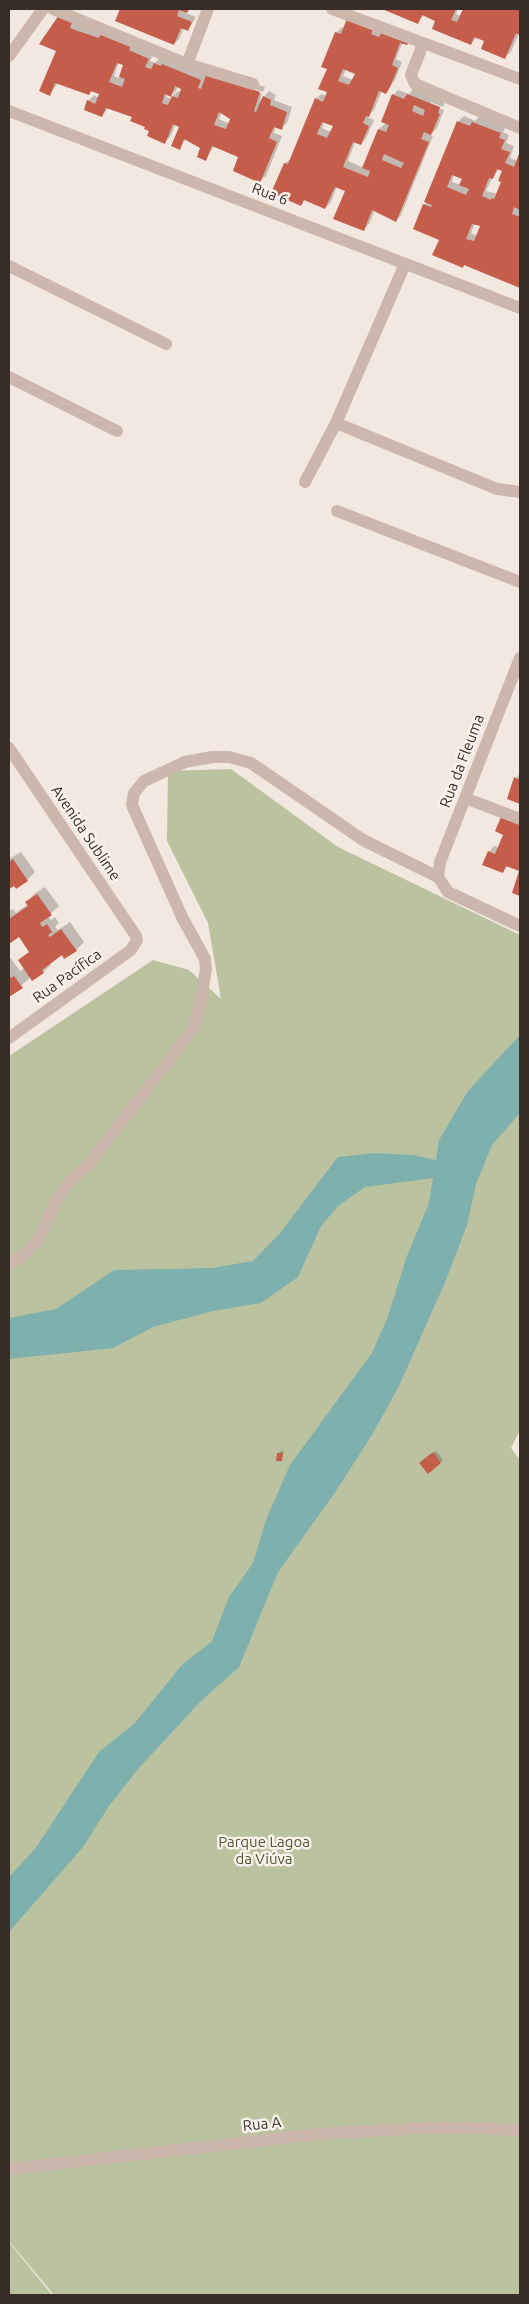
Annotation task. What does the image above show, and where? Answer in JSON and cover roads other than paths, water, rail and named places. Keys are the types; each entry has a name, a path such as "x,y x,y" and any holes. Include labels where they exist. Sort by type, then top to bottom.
{"street":[{"path":"9,56 43,9"},
{"path":"53,9 186,64 253,84"},
{"path":"186,64 208,9"},
{"path":"332,9 520,79"},
{"path":"423,44 411,75 415,84 520,128"},
{"name":"Rua 6","path":"9,111 520,308"},
{"path":"306,482 336,423 405,264"},
{"path":"9,266 166,344"},
{"path":"9,377 116,431"},
{"path":"336,423 497,489 520,492"},
{"path":"337,511 520,582"},
{"name":"Rua da Fleuma","path":"438,877 440,862 520,658"},
{"name":"Avenida Sublime","path":"9,748 136,936"},
{"path":"9,1264 26,1254 36,1244 44,1233 59,1196 71,1180 89,1164 192,1030 199,1011 206,969 205,959 182,918 132,805 134,793 144,781 186,762 212,757 229,757 251,763 363,840 438,877 448,892 520,926"},
{"path":"465,798 520,819"},
{"name":"Rua Pacífica","path":"9,1038 131,950 135,945 136,936"},
{"name":"Rua A","path":"9,2169 318,2134 444,2127 520,2130"}],"water":[{"path":"520,1035 520,1113 492,1145 476,1184 467,1225 446,1280 399,1386 372,1435 334,1494 278,1572 239,1667 200,1702 137,1770 109,1806 83,1847 9,1932 9,1877 35,1849 99,1752 135,1723 181,1666 212,1641 229,1597 253,1563 266,1520 290,1465 372,1353 387,1319 407,1256 429,1203 433,1178 365,1187 338,1206 321,1226 298,1277 261,1303 213,1311 153,1327 113,1348 9,1359 9,1318 56,1309 114,1270 212,1268 253,1261 280,1233 338,1157 374,1153 413,1155 436,1160 439,1140 468,1091"}],"park label":[{"name":"Parque Lagoa da Viúva","path":"264,1850"}]}
